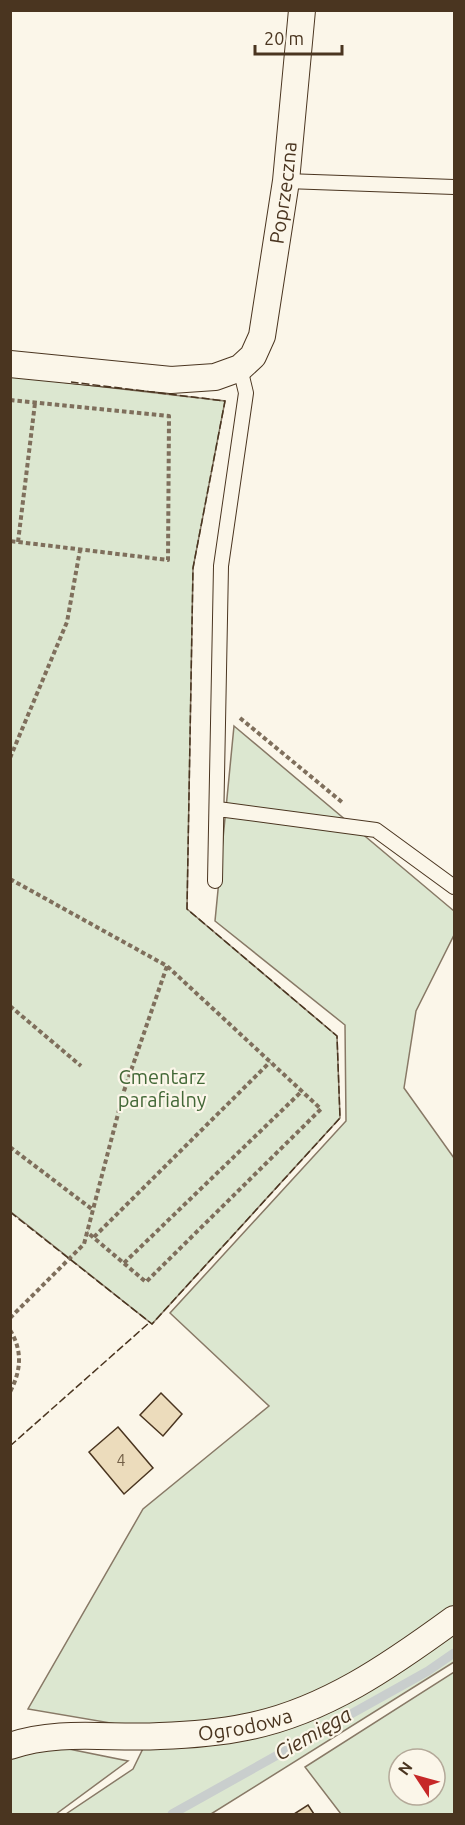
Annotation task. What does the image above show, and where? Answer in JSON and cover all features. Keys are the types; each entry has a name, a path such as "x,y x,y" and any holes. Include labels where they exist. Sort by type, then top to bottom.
{"street":[{"name":"Poprzeczna","path":"240,368 253,356 262,336 286,181 302,10"},
{"path":"10,364 171,380 215,377 240,368"},
{"name":"Ogrodowa","path":"10,1746 62,1735 156,1737 203,1734 248,1727 334,1697 397,1661 454,1619"}],"lane":[{"path":"286,181 454,187"},
{"path":"215,881 221,566 246,393 240,368"},
{"path":"218,809 376,830 454,887"}],"path":[{"path":"10,400 169,416 168,560 10,541"},
{"path":"18,542 34,403"},
{"path":"10,758 67,622 80,550"},
{"path":"220,706 238,717 376,830"},
{"path":"10,879 167,966 321,1109 146,1282 87,1232"},
{"path":"10,1318 84,1244 124,1091 167,966"},
{"path":"10,1006 81,1066"},
{"path":"94,1238 270,1062"},
{"path":"124,1263 302,1091"},
{"path":"10,1147 93,1210"},
{"path":"10,1330 20,1356 18,1376 10,1392"}],"green space":[{"name":"Cmentarz parafialny","path":"10,376 225,401 193,568 187,909 337,1036 340,1118 152,1324 11,1212"},
{"path":"234,726 454,911 454,935 416,1011 404,1088 454,1158 454,1662 211,1814 66,1814 133,1769 152,1730 28,1709 143,1509 269,1406 170,1313 346,1121 345,1025 215,921"},
{"path":"454,1672 454,1814 341,1814 305,1767"},
{"path":"49,1745 128,1761 56,1814 11,1814 11,1756"}],"building":[{"path":"161,1393 182,1414 163,1436 140,1415"},
{"path":"118,1427 153,1468 124,1494 89,1452"},
{"path":"308,1805 314,1814 294,1814"}],"waterway":[{"name":"Ciemięga","path":"172,1814 428,1671 454,1653"}],"fence":[{"path":"10,1212 152,1324 340,1118 337,1036 187,909 193,568 225,401 71,382"},
{"path":"10,1446 150,1322"}]}
